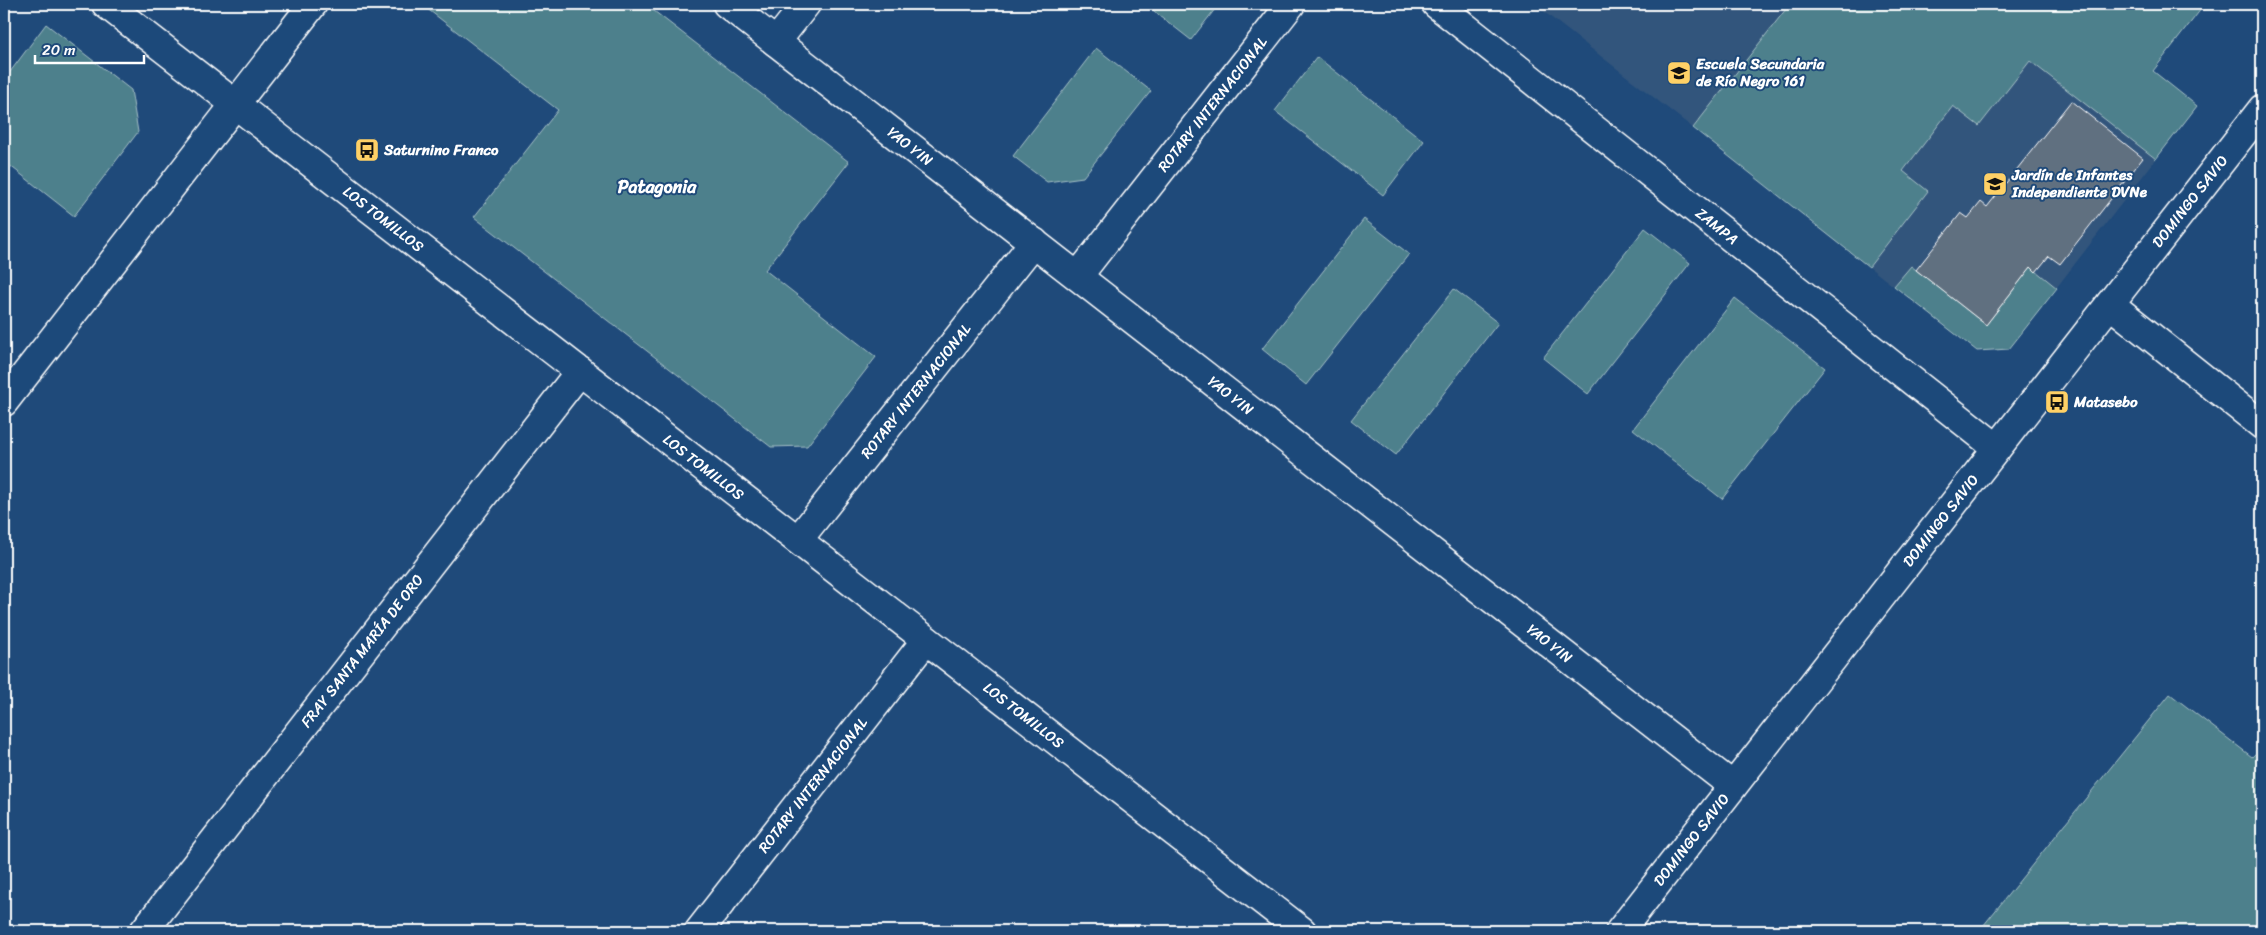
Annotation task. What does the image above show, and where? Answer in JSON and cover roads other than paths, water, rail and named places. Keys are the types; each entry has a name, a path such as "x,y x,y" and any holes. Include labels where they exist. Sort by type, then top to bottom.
{"street":[{"name":"LOS TOMILLOS","path":"106,4 1302,931"},
{"path":"4,402 312,4"},
{"name":"YAO YIN","path":"727,4 1733,786"},
{"path":"776,42 806,4"},
{"name":"ROTARY INTERNACIONAL","path":"1078,276 1291,4"},
{"name":"ZAMPA","path":"1436,4 1997,448"},
{"name":"DOMINGO SAVIO","path":"1620,931 2262,109"},
{"name":"ROTARY INTERNACIONAL","path":"798,540 1034,242"},
{"path":"2110,304 2262,425"},
{"name":"FRAY SANTA MARÍA DE ORO","path":"144,931 580,371"},
{"name":"ROTARY INTERNACIONAL","path":"699,931 926,640"}],"place":[{"name":"Escuela Secundaria de Río Negro 161","path":"1679,73"},
{"name":"Saturnino Franco","path":"367,150"},
{"name":"Jardín de Infantes Independiente DVNe","path":"1995,184"},
{"name":"Matasebo","path":"2057,402"}],"district":[{"name":"Patagonia","path":"657,187"}]}
